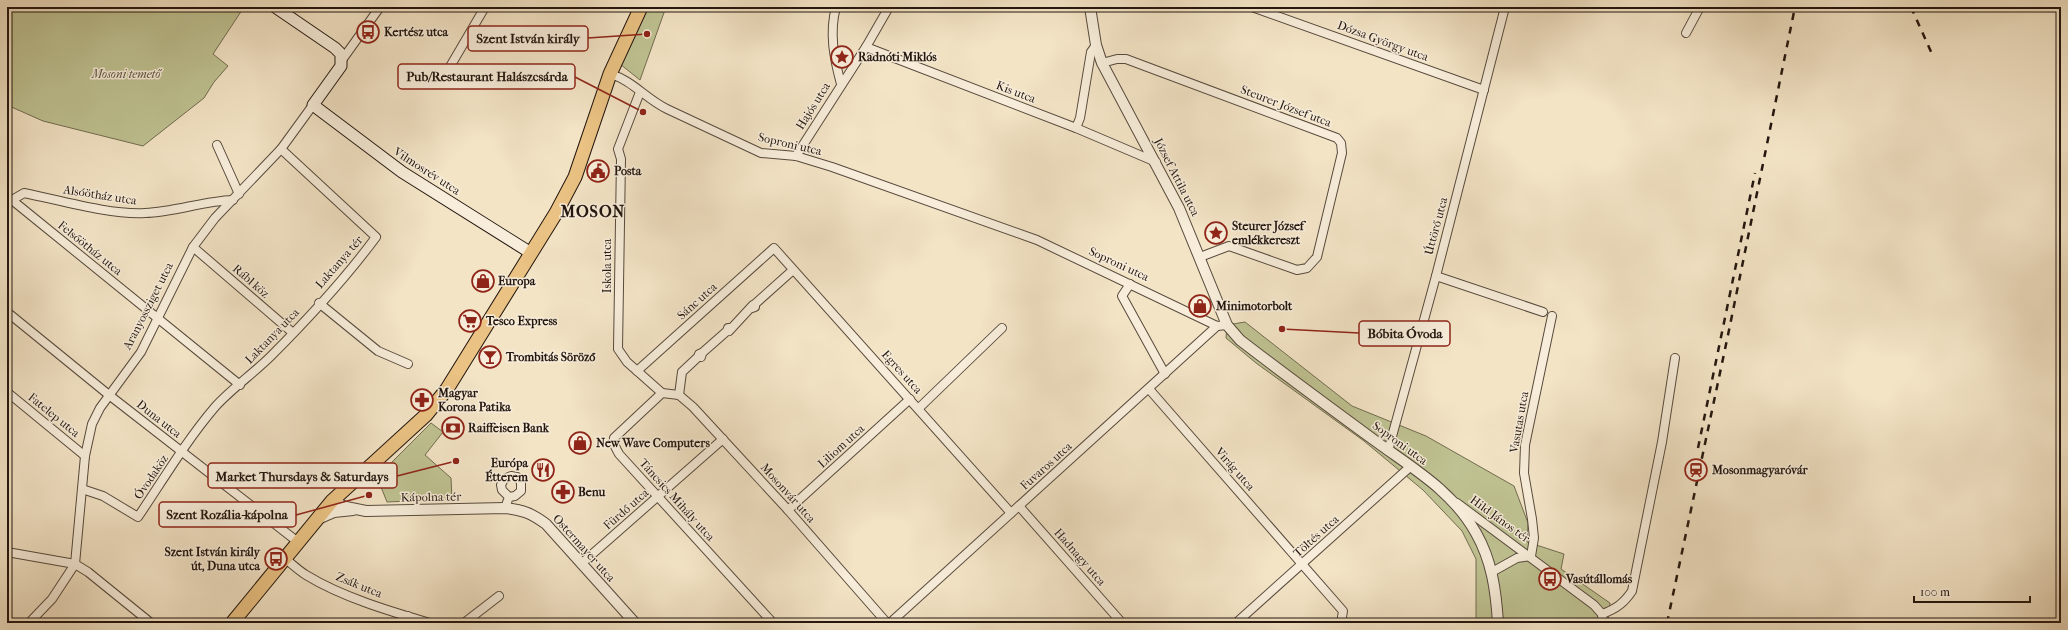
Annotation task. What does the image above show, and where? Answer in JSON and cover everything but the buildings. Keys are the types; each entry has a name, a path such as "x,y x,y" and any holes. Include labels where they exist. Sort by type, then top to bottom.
{"main road":[{"path":"275,7 335,48 341,54 342,60"},
{"path":"232,623 332,501 426,415 447,389 470,354 575,177 610,74 641,7"},
{"name":"Aranyossziget utca","path":"313,106 341,66 342,60"},
{"name":"Vilmosrév utca","path":"313,106 402,172 531,252"}],"street":[{"name":"Aranyossziget utca","path":"342,60 380,7"},
{"path":"441,82 485,7"},
{"path":"836,7 832,20 833,53 842,84"},
{"name":"Hajós utca","path":"796,156 866,47 889,7"},
{"name":"József Attila utca","path":"1090,7 1096,45 1102,64 1156,162 1179,208 1200,257 1222,325"},
{"name":"Dózsa György utca","path":"1252,7 1484,90"},
{"name":"Úttörő utca","path":"1388,451 1436,276 1505,7"},
{"path":"1686,33 1700,7"},
{"name":"József Attila utca","path":"1076,128 1080,118 1091,52 1096,45"},
{"name":"Kis utca","path":"866,47 1076,128 1156,162"},
{"name":"Steurer József utca","path":"1102,64 1117,59 1126,59 1330,135 1337,138 1341,143 1342,153 1317,257 1307,268 1296,270 1230,246 1200,257"},
{"name":"Soproni utca","path":"610,74 622,77 633,84 640,92 667,109 761,153 796,156 867,179 1037,240 1222,325 1388,451 1411,466 1455,501 1482,544 1492,572 1498,623"},
{"name":"Iskola utca","path":"640,92 618,149 620,159 618,349 627,362 662,393"},
{"name":"Aranyossziget utca","path":"29,623 52,599 75,564 85,456 92,424 109,395 141,352 193,247 215,218 281,150 313,106"},
{"path":"217,145 236,197"},
{"name":"Laktanya tér","path":"281,150 376,237 361,257 319,303"},
{"name":"Alsóötház utca","path":"9,198 24,193 127,214 162,212 212,200 236,197"},
{"name":"Felsőötház utca","path":"9,198 157,318"},
{"name":"Rábl köz","path":"193,247 292,333"},
{"name":"Egres utca","path":"774,248 1011,513"},
{"name":"Sánc utca","path":"636,371 774,248"},
{"path":"679,396 682,372 793,270"},
{"path":"1436,276 1543,312"},
{"path":"1130,284 1122,296 1165,374"},
{"path":"319,303 378,351 408,364"},
{"name":"Laktanya utca","path":"240,385 292,333 319,303"},
{"name":"Duna utca","path":"7,312 109,395 298,542"},
{"name":"Vasutas utca","path":"1531,556 1534,538 1524,473 1525,445 1552,316"},
{"path":"157,318 240,385"},
{"name":"Fuvaros utca","path":"890,623 1165,374 1222,325"},
{"path":"918,408 1002,328"},
{"path":"1603,623 1602,614 1613,610 1626,601 1632,591 1662,442 1675,358"},
{"name":"Óvodaköz","path":"82,489 103,496 138,517 182,452 216,406 240,385"},
{"name":"Virág utca","path":"1149,389 1343,611 1341,623"},
{"name":"Fatelep utca","path":"7,392 85,456"},
{"name":"Mosonvár utca","path":"662,393 679,396 693,407 788,510 887,623"},
{"name":"Táncsics Mihály utca","path":"662,393 614,438 613,443 619,454 659,496 773,623"},
{"name":"Liliom utca","path":"788,510 910,399"},
{"name":"Fürdő utca","path":"581,564 723,439"},
{"name":"Töltés utca","path":"1236,623 1411,466"},
{"path":"511,476 517,477 521,482 521,492 515,496 508,497 502,490 501,485 504,479 511,476"},
{"path":"505,508 508,497"},
{"name":"Kápolna tér","path":"332,501 346,507 366,511 505,508"},
{"name":"Hild János tér","path":"1455,501 1531,556 1594,605 1602,614"},
{"name":"Hadnagy utca","path":"1019,506 1122,623"},
{"name":"Ostermayer utca","path":"505,508 533,514 546,524 635,623"},
{"name":"Kápolna tér","path":"315,520 334,512 358,509"},
{"path":"7,552 75,564 88,572 151,623"},
{"name":"Hild János tér","path":"1492,572 1516,558 1531,556"},
{"name":"Zsák utca","path":"284,558 306,575 326,585 406,620 430,623"},
{"path":"464,623 499,596"}],"green space":[{"name":"Mosoni temető","path":"7,7 244,7 213,54 228,66 214,82 204,98 143,146 43,121 7,105"},
{"path":"648,7 666,7 640,80 620,64"},
{"path":"1245,322 1352,406 1426,436 1514,486 1528,523 1527,542 1564,554 1561,569 1610,603 1608,623 1476,623 1476,559 1462,531 1423,490 1364,441 1256,363 1226,338 1227,325"},
{"path":"431,423 443,432 425,455 451,478 452,499 387,502 377,477"}],"railway":[{"path":"1667,623 1795,7"},
{"path":"1911,7 1932,54"},
{"path":"1698,448 1755,173"}],"place":[{"name":"Kertész utca","path":"368,32"},
{"name":"Szent István király","path":"647,34"},
{"name":"Radnóti Miklós","path":"842,57"},
{"name":"Pub/Restaurant Halászcsárda","path":"643,112"},
{"name":"Posta","path":"598,171"},
{"name":"Steurer József emlékkereszt","path":"1216,233"},
{"name":"Europa","path":"483,281"},
{"name":"Minimotorbolt","path":"1200,306"},
{"name":"Tesco Express","path":"470,321"},
{"name":"Bóbita Óvoda","path":"1282,329"},
{"name":"Trombitás Söröző","path":"490,357"},
{"name":"Magyar Korona Patika","path":"422,400"},
{"name":"Raiffeisen Bank","path":"453,428"},
{"name":"New Wave Computers","path":"580,443"},
{"name":"Market Thursdays & Saturdays","path":"456,461"},
{"name":"Európa Étterem","path":"543,470"},
{"name":"Mosonmagyaróvár","path":"1696,470"},
{"name":"Benu","path":"563,492"},
{"name":"Szent Rozália-kápolna","path":"369,495"},
{"name":"Szent István király út, Duna utca","path":"276,559"},
{"name":"Vasútállomás","path":"1550,579"}],"district":[{"name":"MOSON","path":"593,211"}]}
